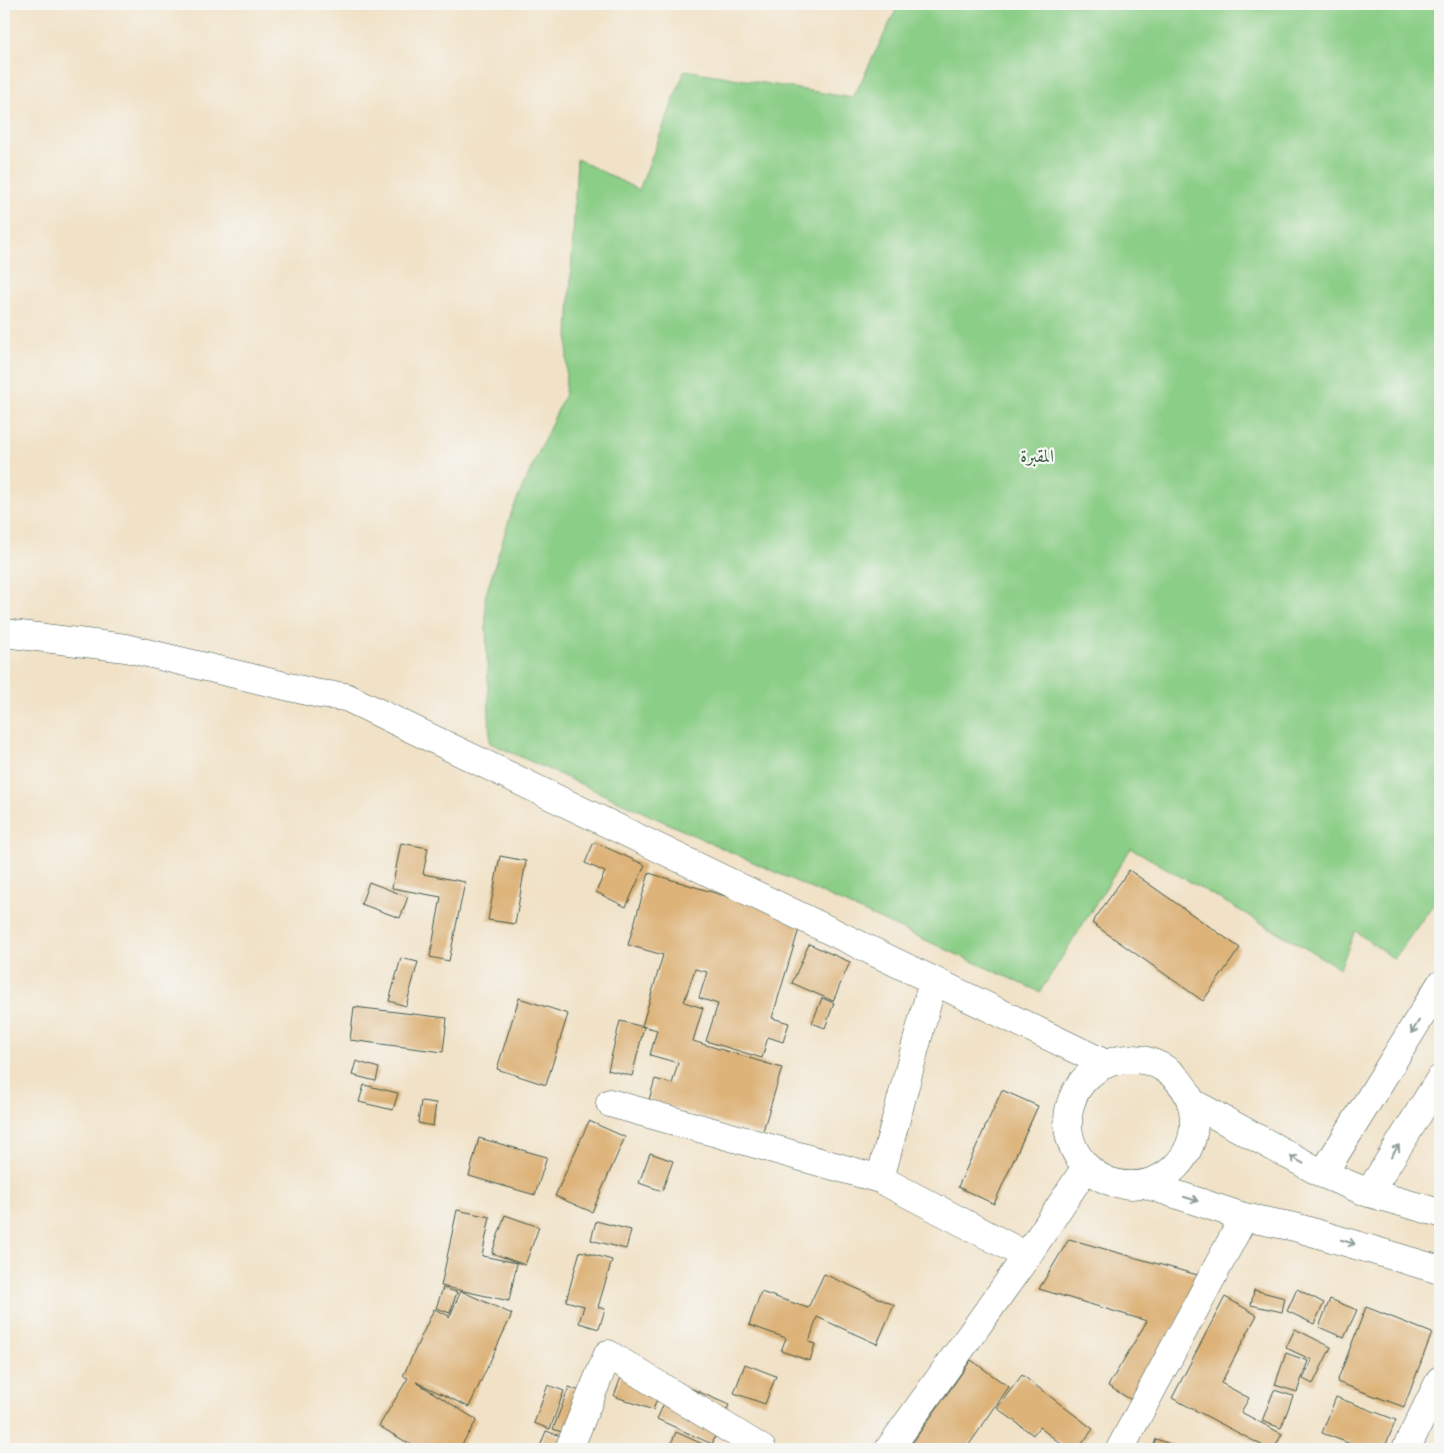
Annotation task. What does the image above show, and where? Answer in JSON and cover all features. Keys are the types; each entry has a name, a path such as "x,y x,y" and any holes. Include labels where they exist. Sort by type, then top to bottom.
{"street":[{"path":"4,632 126,648 319,694 346,697 1106,1064"},
{"path":"880,1179 933,981"},
{"path":"1323,1174 1440,985"},
{"path":"1126,1059 1147,1061 1172,1074 1182,1084 1191,1102 1194,1123 1190,1144 1180,1162 1164,1176 1145,1184 1123,1185 1104,1179 1086,1167 1073,1150 1069,1130 1069,1110 1076,1091 1089,1075 1106,1064 1126,1059"},
{"path":"1369,1193 1440,1079"},
{"path":"1191,1102 1323,1174 1369,1193 1440,1213"},
{"path":"610,1103 880,1179 1027,1256"},
{"path":"889,1449 1027,1256 1086,1167"},
{"path":"1145,1184 1244,1217 1295,1227 1440,1270"},
{"path":"1120,1449 1244,1217"},
{"path":"569,1449 608,1354 762,1449"},
{"path":"1406,1449 1440,1380"}],"green space":[{"name":"المقبرة","path":"899,4 1440,4 1440,895 1394,959 1355,931 1340,968 1131,848 1040,992 490,743 485,597 512,511 565,394 577,159 639,190 685,70 853,98"}],"building":[{"path":"594,842 645,865 626,907 596,892 605,872 585,863"},
{"path":"401,843 428,848 423,874 465,882 449,961 430,957 441,897 392,888"},
{"path":"500,856 526,861 515,924 488,920"},
{"path":"1129,870 1240,948 1203,1001 1092,923"},
{"path":"649,873 802,919 772,1018 789,1023 783,1042 768,1037 762,1058 706,1041 718,1004 699,998 707,972 695,969 684,1002 703,1008 693,1041 782,1068 762,1134 649,1100 655,1079 672,1084 678,1063 650,1055 657,1030 642,1026 663,955 628,945"},
{"path":"369,882 408,897 400,918 361,904"},
{"path":"809,944 850,962 833,1001 792,983"},
{"path":"401,958 418,962 406,1006 389,1001"},
{"path":"519,998 568,1014 546,1085 497,1069"},
{"path":"822,998 834,1003 825,1028 812,1023"},
{"path":"354,1007 447,1018 443,1052 350,1040"},
{"path":"620,1021 644,1027 632,1076 608,1070"},
{"path":"356,1061 379,1068 376,1081 352,1075"},
{"path":"364,1085 398,1093 393,1110 359,1102"},
{"path":"1002,1090 1038,1106 994,1204 958,1187"},
{"path":"421,1101 436,1103 433,1126 418,1123"},
{"path":"589,1121 625,1137 592,1212 555,1196"},
{"path":"479,1138 547,1157 535,1195 469,1176"},
{"path":"650,1153 673,1161 662,1191 639,1183"},
{"path":"457,1210 490,1217 482,1256 517,1263 509,1301 441,1286"},
{"path":"505,1215 539,1227 525,1265 492,1253"},
{"path":"596,1221 631,1230 626,1249 591,1240"},
{"path":"1069,1239 1201,1276 1135,1402 1108,1386 1147,1321 1039,1289"},
{"path":"580,1251 612,1260 598,1307 605,1309 599,1329 579,1323 584,1306 566,1301"},
{"path":"824,1274 894,1305 877,1344 817,1317 809,1342 815,1344 810,1361 781,1351 786,1338 749,1325 761,1292 808,1308"},
{"path":"443,1288 457,1292 450,1313 436,1308"},
{"path":"1297,1289 1324,1303 1314,1324 1287,1311"},
{"path":"1254,1290 1285,1298 1282,1312 1251,1305"},
{"path":"461,1291 512,1314 469,1407 416,1382 477,1420 459,1449 418,1449 379,1426 408,1378 403,1376 434,1309 449,1316 449,1318"},
{"path":"1225,1297 1257,1315 1221,1383 1249,1398 1241,1412 1282,1434 1274,1449 1269,1449 1172,1398"},
{"path":"1330,1299 1357,1310 1344,1338 1319,1327"},
{"path":"1366,1307 1432,1333 1404,1407 1337,1382"},
{"path":"1295,1329 1331,1347 1313,1384 1303,1379 1312,1360 1286,1348"},
{"path":"1286,1353 1308,1361 1297,1392 1275,1385"},
{"path":"971,1360 1009,1387 966,1449 908,1449"},
{"path":"745,1364 776,1376 765,1404 734,1393"},
{"path":"624,1369 663,1383 653,1410 614,1396"},
{"path":"1022,1375 1093,1429 1078,1449 1068,1449 1039,1427 1033,1435 997,1408"},
{"path":"674,1381 729,1405 712,1444 657,1419"},
{"path":"548,1385 564,1391 550,1429 534,1423"},
{"path":"569,1387 588,1394 573,1436 553,1429"},
{"path":"1274,1390 1293,1396 1281,1428 1262,1421"},
{"path":"1336,1397 1396,1420 1384,1449 1364,1449 1322,1433"},
{"path":"546,1431 572,1440 569,1449 539,1449"},
{"path":"676,1432 709,1447 708,1449 678,1449 670,1446"},
{"path":"1156,1439 1184,1449 1152,1449"},
{"path":"593,1444 603,1449 591,1449"}]}
